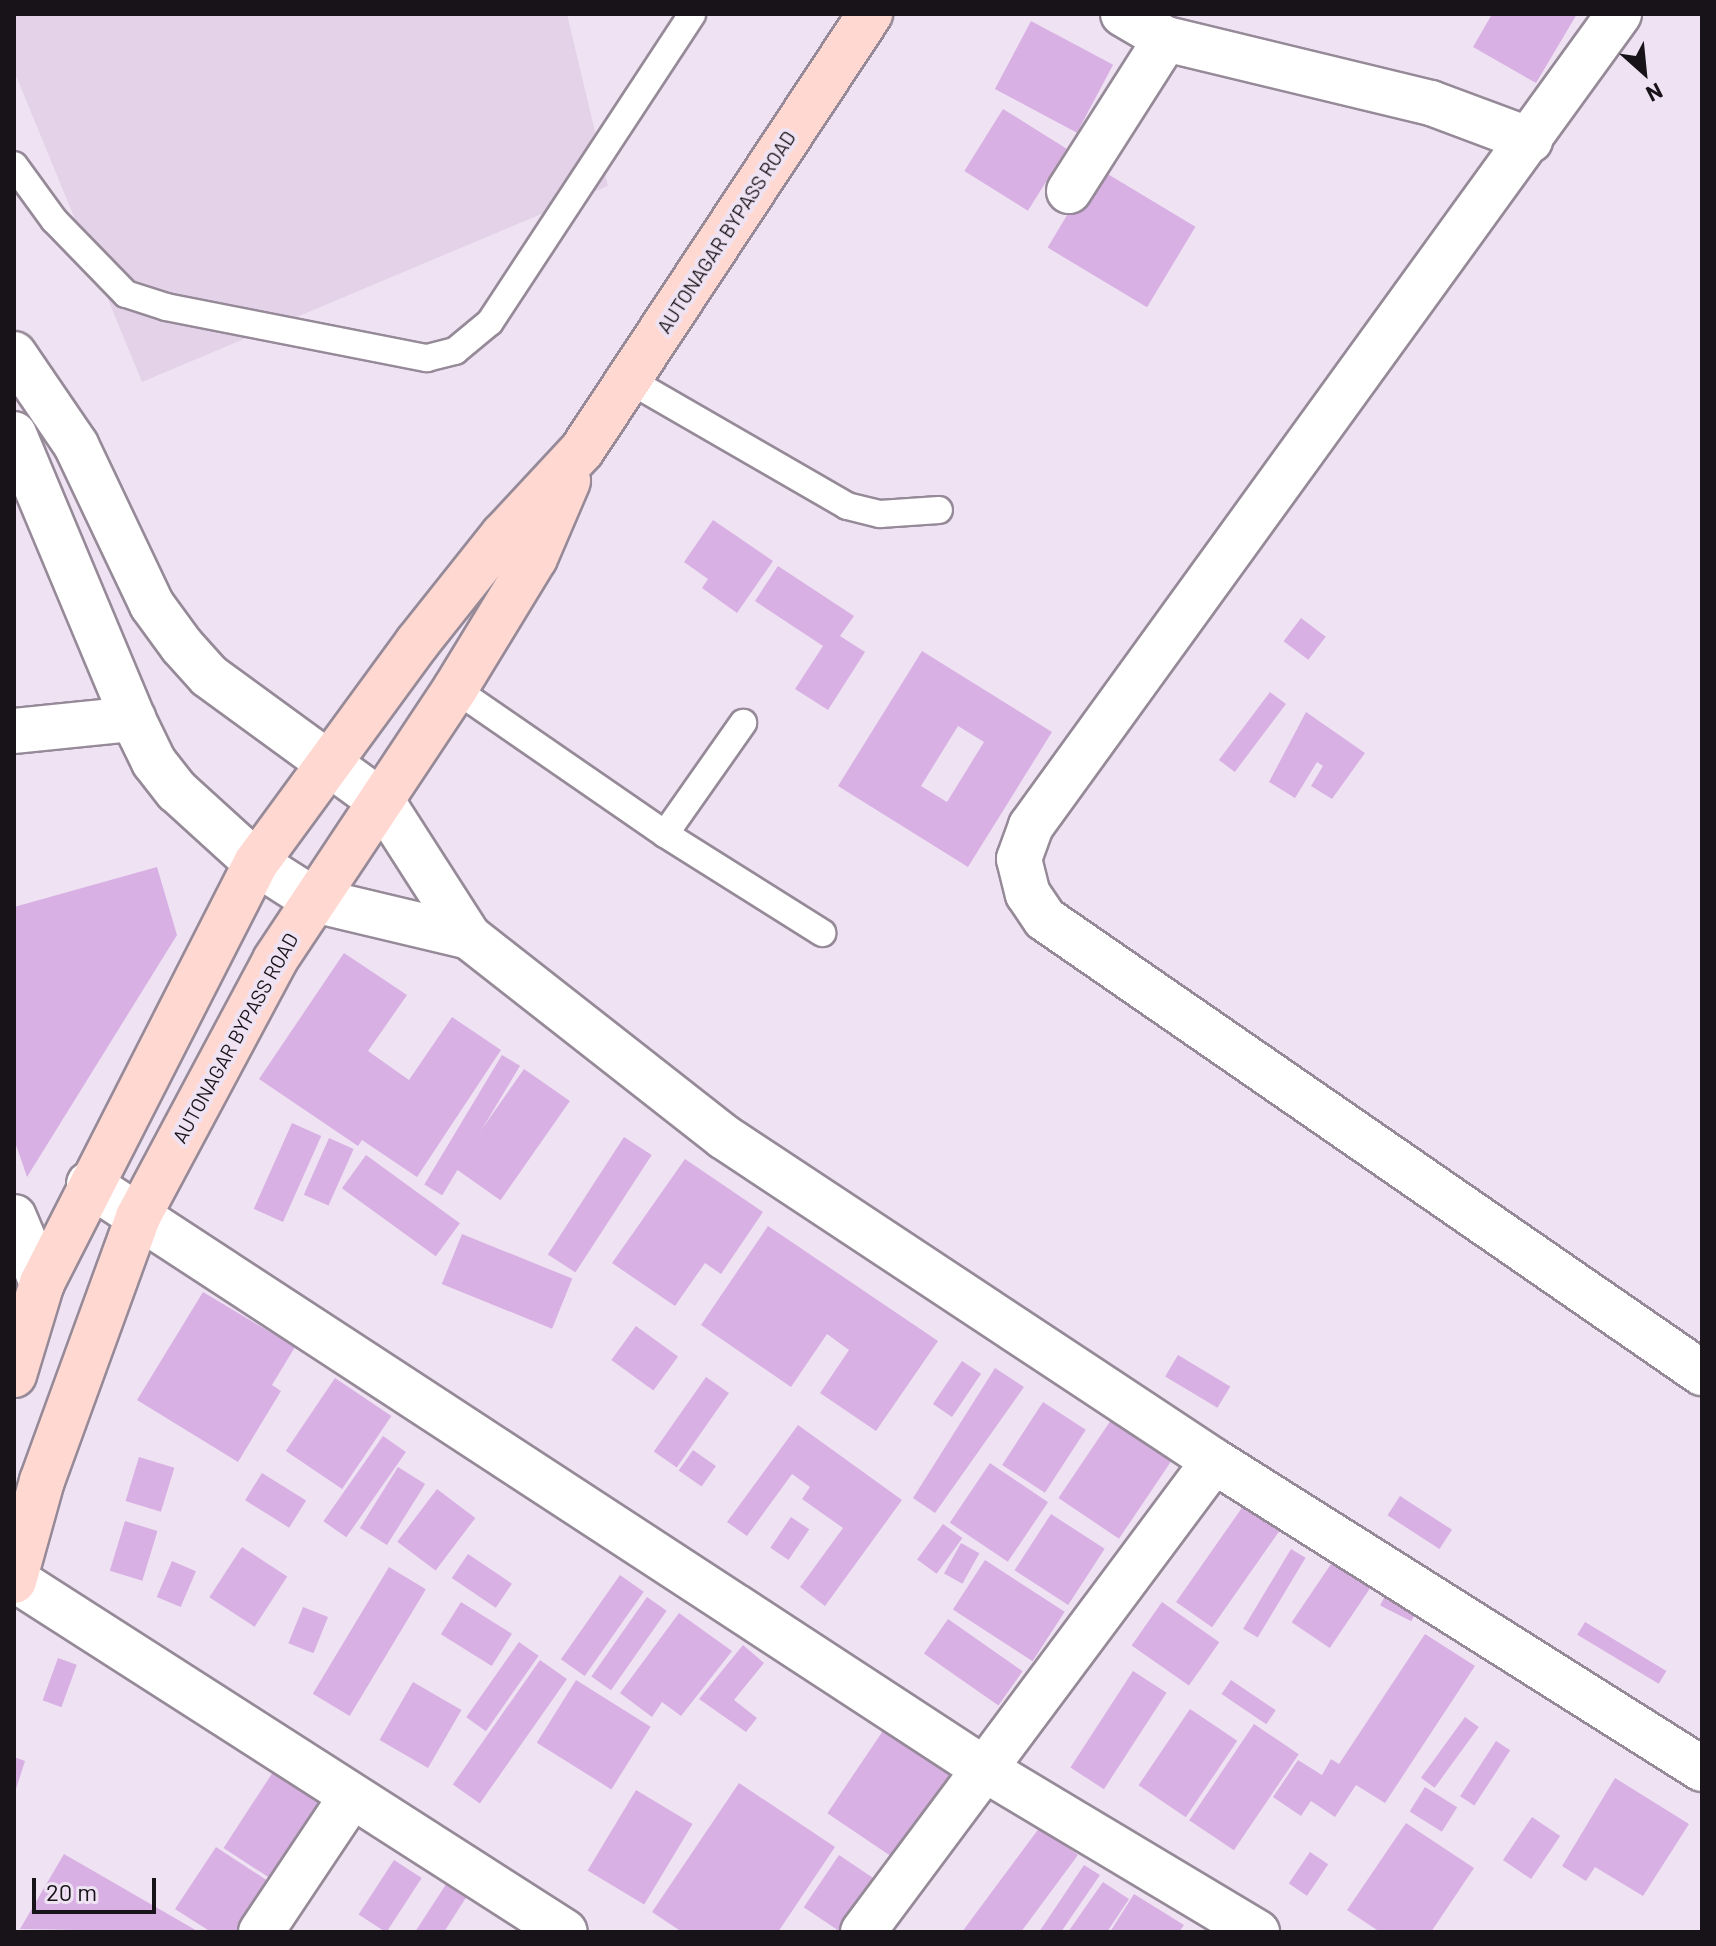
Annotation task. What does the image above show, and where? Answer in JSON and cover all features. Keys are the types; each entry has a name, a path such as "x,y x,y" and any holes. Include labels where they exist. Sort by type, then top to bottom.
{"main road":[{"name":"AUTONAGAR BYPASS ROAD","path":"14,1375 42,1283 89,1184 256,863 327,762 503,535 582,450 870,14"},
{"name":"AUTONAGAR BYPASS ROAD","path":"14,1580 98,1316 138,1217 239,1022 314,900 383,803 535,558 582,450"}],"street":[{"path":"1123,14 1166,39 1431,103 1530,140"},
{"path":"1619,14 1031,826 1019,859 1028,894 1045,919 1702,1373"},
{"path":"1069,191 1166,39"},
{"path":"14,354 76,445 152,605 182,646 209,676 383,803 469,937 724,1137 1214,1461 1702,1769"},
{"path":"14,434 133,719 154,762 177,791 256,863 314,900 469,937"},
{"path":"14,731 133,719"},
{"path":"89,1184 986,1770 1257,1932"},
{"path":"14,1217 42,1283"},
{"path":"863,1932 1214,1461"},
{"path":"14,1580 565,1932"},
{"path":"261,1932 351,1797"}],"lane":[{"path":"14,165 54,220 126,294 166,307 427,358 455,351 490,322 692,14"},
{"path":"629,380 847,506 880,514 939,510"},
{"path":"455,689 665,834 822,933"},
{"path":"665,834 743,723"}],"shaded area":[{"path":"14,14 567,14 608,186 142,382 14,71"}],"building":[{"path":"1492,14 1577,14 1536,83 1473,47"},
{"path":"1031,21 1113,65 1077,133 995,89"},
{"path":"1003,109 1067,149 1028,211 964,171"},
{"path":"1096,167 1195,227 1147,307 1048,248"},
{"path":"713,520 773,561 737,613 702,588 708,579 684,562"},
{"path":"778,566 854,616 840,636 865,652 828,710 795,689 823,646 755,601"},
{"path":"1301,618 1326,637 1308,660 1284,641"},
{"path":"922,651 1052,732 968,867 838,786","holes":["958,726 984,742 947,802 921,786"]},
{"path":"1270,692 1286,704 1235,772 1219,760"},
{"path":"1306,712 1365,753 1332,799 1311,786 1323,766 1317,762 1295,798 1269,782"},
{"path":"157,867 177,935 27,1177 14,1139 14,907"},
{"path":"344,953 407,995 368,1051 409,1080 452,1017 501,1050 417,1177 362,1140 358,1146 259,1079"},
{"path":"502,1055 520,1066 442,1195 424,1184"},
{"path":"524,1069 570,1101 500,1200 455,1168"},
{"path":"292,1123 321,1136 283,1222 254,1209"},
{"path":"624,1137 652,1155 575,1272 548,1254"},
{"path":"329,1138 354,1149 328,1206 304,1195"},
{"path":"366,1155 460,1223 436,1256 342,1188"},
{"path":"685,1159 763,1212 721,1274 705,1263 675,1306 612,1263"},
{"path":"768,1226 938,1341 876,1431 820,1393 849,1350 827,1334 791,1387 701,1325"},
{"path":"462,1234 572,1279 552,1329 442,1284"},
{"path":"203,1292 295,1347 272,1385 281,1391 238,1462 137,1400"},
{"path":"636,1326 678,1357 653,1391 611,1360"},
{"path":"1178,1355 1230,1386 1217,1408 1165,1376"},
{"path":"962,1361 981,1374 952,1417 933,1404"},
{"path":"995,1368 1024,1387 935,1513 913,1498"},
{"path":"706,1377 729,1393 677,1468 654,1452"},
{"path":"335,1378 391,1416 342,1489 286,1451"},
{"path":"1043,1402 1086,1430 1045,1493 1002,1465"},
{"path":"1111,1420 1172,1461 1119,1539 1058,1498"},
{"path":"798,1425 902,1500 825,1606 800,1587 843,1528 802,1499 810,1487 792,1474 747,1536 727,1522"},
{"path":"383,1436 406,1452 346,1537 323,1521"},
{"path":"693,1450 716,1466 702,1487 679,1470"},
{"path":"139,1457 174,1468 161,1512 126,1501"},
{"path":"990,1463 1048,1502 1008,1562 950,1523"},
{"path":"398,1467 425,1484 387,1545 360,1528"},
{"path":"262,1473 306,1501 289,1528 245,1500"},
{"path":"437,1489 475,1518 436,1571 397,1542"},
{"path":"1400,1496 1452,1530 1439,1549 1387,1515"},
{"path":"1246,1502 1282,1527 1212,1627 1176,1602"},
{"path":"1051,1514 1105,1549 1068,1605 1015,1570"},
{"path":"791,1517 809,1529 789,1560 770,1548"},
{"path":"125,1521 158,1531 142,1581 110,1571"},
{"path":"943,1524 962,1538 937,1574 917,1560"},
{"path":"961,1543 979,1553 962,1584 944,1574"},
{"path":"242,1547 287,1576 255,1627 209,1597"},
{"path":"1291,1549 1306,1558 1258,1637 1243,1629"},
{"path":"468,1554 512,1584 496,1608 452,1578"},
{"path":"985,1560 1065,1612 1033,1661 953,1609"},
{"path":"172,1561 196,1571 181,1607 157,1597"},
{"path":"1333,1561 1371,1587 1330,1648 1292,1622"},
{"path":"389,1567 426,1589 350,1716 313,1694"},
{"path":"620,1575 644,1592 585,1676 561,1659"},
{"path":"1391,1584 1422,1600 1411,1621 1380,1605"},
{"path":"647,1597 667,1611 611,1690 591,1676"},
{"path":"461,1602 512,1634 492,1666 441,1634"},
{"path":"1162,1602 1219,1642 1189,1686 1132,1645"},
{"path":"303,1607 328,1617 313,1653 288,1643"},
{"path":"679,1613 732,1651 681,1716 662,1702 652,1717 620,1693"},
{"path":"948,1619 1023,1671 998,1706 924,1653"},
{"path":"1585,1622 1666,1671 1659,1684 1577,1635"},
{"path":"1425,1634 1475,1666 1385,1803 1356,1785 1335,1817 1311,1801 1301,1816 1273,1797 1298,1760 1322,1775 1331,1759 1339,1764"},
{"path":"519,1642 539,1656 486,1731 466,1717"},
{"path":"743,1645 764,1663 734,1700 757,1718 746,1732 699,1699"},
{"path":"58,1658 77,1665 61,1707 43,1700"},
{"path":"540,1660 567,1679 480,1803 453,1785"},
{"path":"1133,1671 1167,1693 1104,1789 1070,1767"},
{"path":"576,1680 651,1727 611,1789 537,1743"},
{"path":"1231,1680 1276,1710 1266,1724 1221,1694"},
{"path":"413,1682 461,1710 428,1768 380,1740"},
{"path":"1190,1709 1237,1741 1186,1817 1139,1785"},
{"path":"895,1713 968,1762 900,1863 827,1813"},
{"path":"1465,1717 1479,1727 1435,1788 1421,1778"},
{"path":"1254,1724 1299,1754 1234,1850 1189,1820"},
{"path":"1496,1741 1510,1750 1474,1806 1460,1796"},
{"path":"284,1755 340,1791 280,1885 224,1848"},
{"path":"14,1757 25,1761 15,1792 14,1792"},
{"path":"1615,1778 1689,1824 1643,1896 1595,1867 1586,1881 1562,1866"},
{"path":"739,1783 835,1847 778,1932 682,1932 652,1912"},
{"path":"1425,1787 1457,1807 1442,1832 1410,1812"},
{"path":"636,1790 693,1824 644,1905 588,1871"},
{"path":"1532,1817 1560,1836 1531,1879 1503,1860"},
{"path":"1406,1823 1474,1868 1431,1932 1380,1932 1347,1910"},
{"path":"1040,1827 1078,1855 1021,1932 962,1932"},
{"path":"216,1847 271,1883 238,1932 211,1932 175,1909"},
{"path":"1310,1852 1328,1864 1307,1896 1289,1884"},
{"path":"64,1854 199,1932 20,1929"},
{"path":"839,1855 875,1879 839,1931 804,1907"},
{"path":"394,1860 422,1878 387,1932 359,1915"},
{"path":"1084,1865 1100,1875 1061,1932 1039,1932"},
{"path":"456,1869 476,1882 444,1932 415,1932"},
{"path":"1103,1882 1129,1899 1107,1932 1068,1932"},
{"path":"1134,1894 1184,1925 1179,1932 1110,1932"}]}
